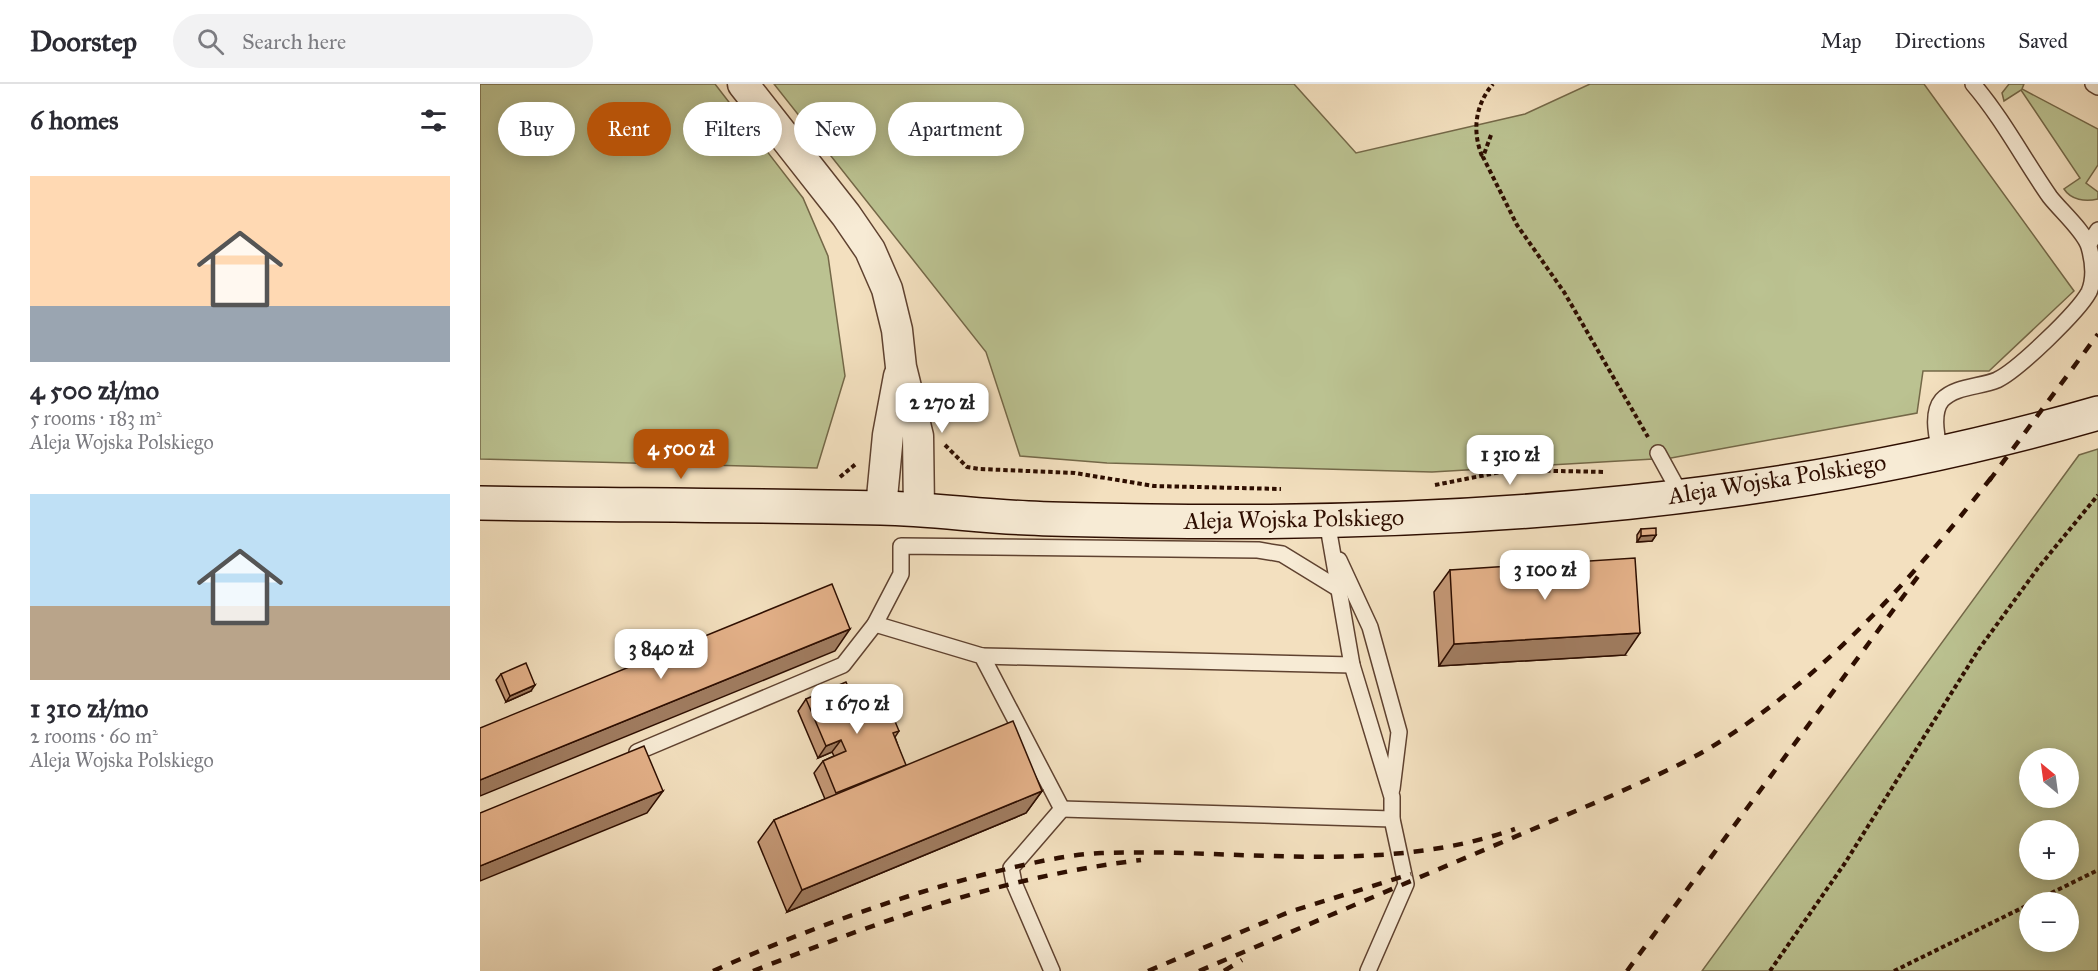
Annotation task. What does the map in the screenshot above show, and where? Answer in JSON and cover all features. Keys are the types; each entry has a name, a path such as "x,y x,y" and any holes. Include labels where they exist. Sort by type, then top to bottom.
{"main road":[{"name":"Aleja Wojska Polskiego","path":"480,503 881,508 1330,535 1470,514 1681,495 1823,476 2024,434 2098,413"}],"street":[{"path":"743,84 846,215 870,250 886,289 897,330 901,367 918,436 919,510"},
{"path":"881,508 888,435 901,367"}],"lane":[{"path":"2093,84 2098,87"},
{"path":"1940,453 1936,419 1942,400 1951,393 1997,380 2015,368 2079,305 2089,291 2093,277 2089,244 2051,197 1977,85"},
{"path":"2089,244 2098,230"},
{"path":"1658,453 1681,495"},
{"path":"1330,535 1352,665 1392,797"},
{"path":"1330,535 1370,627 1399,732 1392,819 1406,884 1368,971"},
{"path":"638,752 843,666 875,624 901,574 902,546 1258,550 1282,554 1339,589"},
{"path":"875,624 982,656 1352,665"},
{"path":"982,656 1062,809"},
{"path":"1062,809 1392,819"},
{"path":"1052,971 1014,883 1011,868 1062,809"}],"path":[{"path":"1493,84 1481,104 1477,117 1476,136 1483,157 1517,225 1564,292 1658,453"},
{"path":"1483,157 1491,135"},
{"path":"938,436 967,467 980,470 1075,473 1154,486 1291,489"},
{"path":"832,480 843,476 859,460"},
{"path":"1427,488 1511,470 1613,472"},
{"path":"1770,971 1845,863 1979,649 2038,568 2098,495"},
{"path":"2053,892 2098,870"},
{"path":"1894,971 2019,908"}],"green space":[{"path":"480,84 715,84 729,102 683,102 683,156 771,156 803,198 828,256 845,376 817,468 480,459"},
{"path":"774,84 1294,84 1356,153 1525,114 1590,84 1924,84 2074,291 1989,371 1923,371 1917,413 1671,458 1432,472 1107,463 1020,456 986,352 831,156 876,156 876,102 794,102 794,109"},
{"path":"2009,84 2024,84 2022,89 2098,129 2098,165 2086,183 2098,192 2098,199 2079,199 2067,193 2064,189 2080,178 2021,90 2004,101 2002,93"},
{"path":"2098,449 2098,971 1702,971 2079,455"}],"building":[{"path":"1656,528 1656,535 1641,536 1641,529"},
{"path":"1635,558 1640,633 1454,644 1450,570"},
{"path":"832,584 850,629 480,780 480,728"},
{"path":"526,663 535,685 510,696 501,674"},
{"path":"846,682 853,697 880,685 899,731 893,733 906,765 836,793 823,761 846,751 841,740 826,746 806,699"},
{"path":"1013,721 1042,791 802,890 774,820"},
{"path":"644,746 663,791 480,866 480,813"}],"railway":[{"path":"1989,481 2098,334"},
{"path":"1199,971 1611,796 1681,764 1721,741 1761,714 1798,684 1869,620 1934,549 1994,474"},
{"path":"1627,971 1919,575"},
{"path":"713,971 813,929 882,905 951,883 1057,858 1101,853 1153,852 1310,857 1361,856 1413,852 1464,843 1515,829"},
{"path":"753,971 896,918 991,889 1040,877 1141,860"},
{"path":"1148,971 1289,912 1411,874"},
{"path":"1224,971 1242,960"}]}
